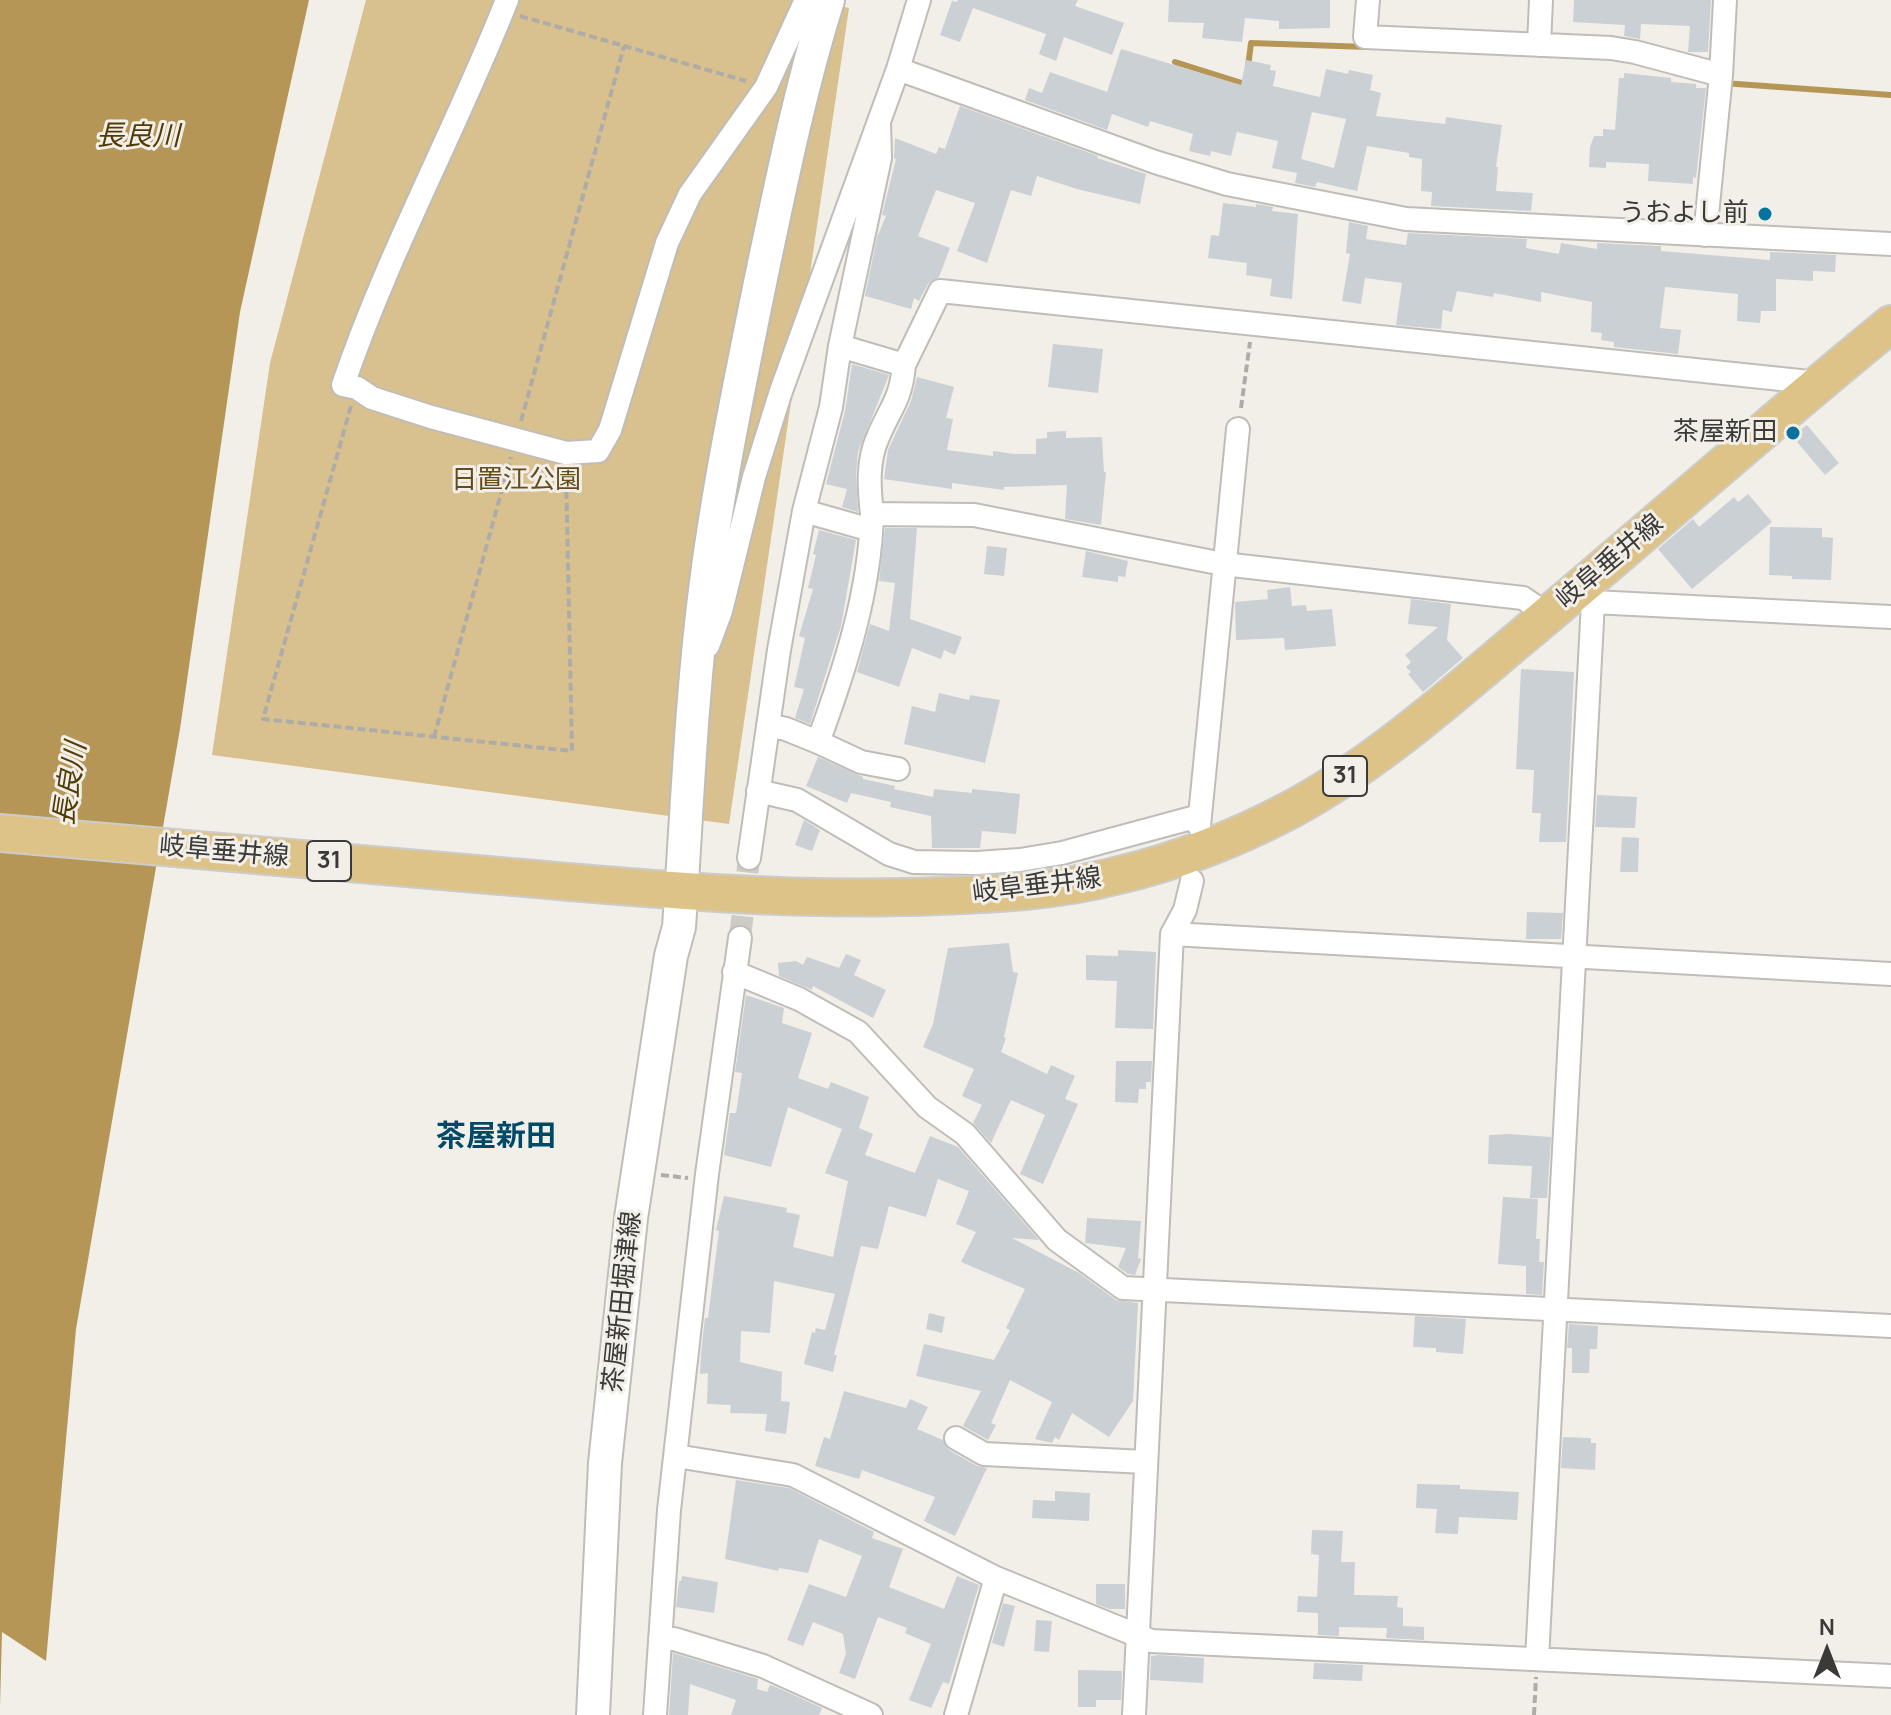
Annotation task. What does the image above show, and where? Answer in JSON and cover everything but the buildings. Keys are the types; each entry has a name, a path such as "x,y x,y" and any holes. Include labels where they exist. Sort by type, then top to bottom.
{"main road":[{"name":"岐阜垂井線","path":"0,833 670,891 834,899 972,895 1036,890 1110,878 1166,862 1259,825 1324,790 1416,725 1548,615 1589,594 1819,383 1891,324"}],"street":[{"path":"505,5 475,81 362,329 343,385 431,417 566,453 598,451 610,430 667,243 690,194 766,87 806,0"},
{"name":"茶屋新田堀津線","path":"593,1715 605,1463 631,1218 671,956 679,927 670,891 706,580 748,341 806,72 828,0"},
{"path":"695,685 721,611 754,477 781,391 898,69 919,0"},
{"path":"1368,0 1365,37 1623,50 1721,75"},
{"path":"1539,45 1541,0"},
{"path":"1705,235 1725,0"},
{"path":"898,69 1155,162 1227,184 1406,219 1891,244"},
{"path":"749,858 804,511 831,407 840,346 880,158 879,121"},
{"path":"818,742 860,612 871,522 869,482 877,439 902,388 904,365 940,291 1819,383"},
{"path":"840,346 904,365"},
{"path":"758,791 797,800 889,854 914,862 977,863 1062,853 1199,821 1238,429"},
{"path":"804,511 871,522 974,515 1223,564 1523,598 1548,615"},
{"path":"1537,1659 1557,1309 1589,594 1891,617"},
{"path":"768,725 786,729 861,762 898,769"},
{"path":"1134,1715 1172,934 1185,910 1192,881"},
{"path":"1172,934 1891,974"},
{"path":"655,1715 669,1510 707,1174 740,938"},
{"path":"734,972 799,999 858,1032 927,1107 965,1134 1057,1240 1123,1288 1891,1326"},
{"path":"956,1438 984,1454 1145,1462"},
{"path":"676,1456 793,1475 996,1578 1151,1641 1891,1676"},
{"path":"956,1715 996,1578"},
{"path":"660,1639 674,1639 763,1666 846,1710 871,1715"}],"path":[{"path":"505,5 624,46 766,87"},
{"path":"519,429 624,46"},
{"path":"1238,429 1253,323"},
{"path":"357,388 263,719 572,751 566,453"},
{"path":"434,737 514,445"},
{"path":"1534,1715 1537,1659"}],"green space":[{"name":"日置江公園","path":"366,0 816,0 849,8 729,824 212,755 270,363"}],"water":[{"name":"長良川","path":"0,0 309,0 240,312 180,729 76,1329 46,1661 2,1632 0,1707"}],"waterway":[{"path":"1248,67 1251,43 1367,47"},
{"path":"1175,62 1246,82"},
{"path":"1723,83 1891,95"}],"tunnel":[{"path":"740,938 749,858"}],"place":[{"name":"うおよし前","path":"1765,214"},
{"name":"茶屋新田","path":"1793,433"}],"district":[{"name":"茶屋新田","path":"496,1138"}]}
